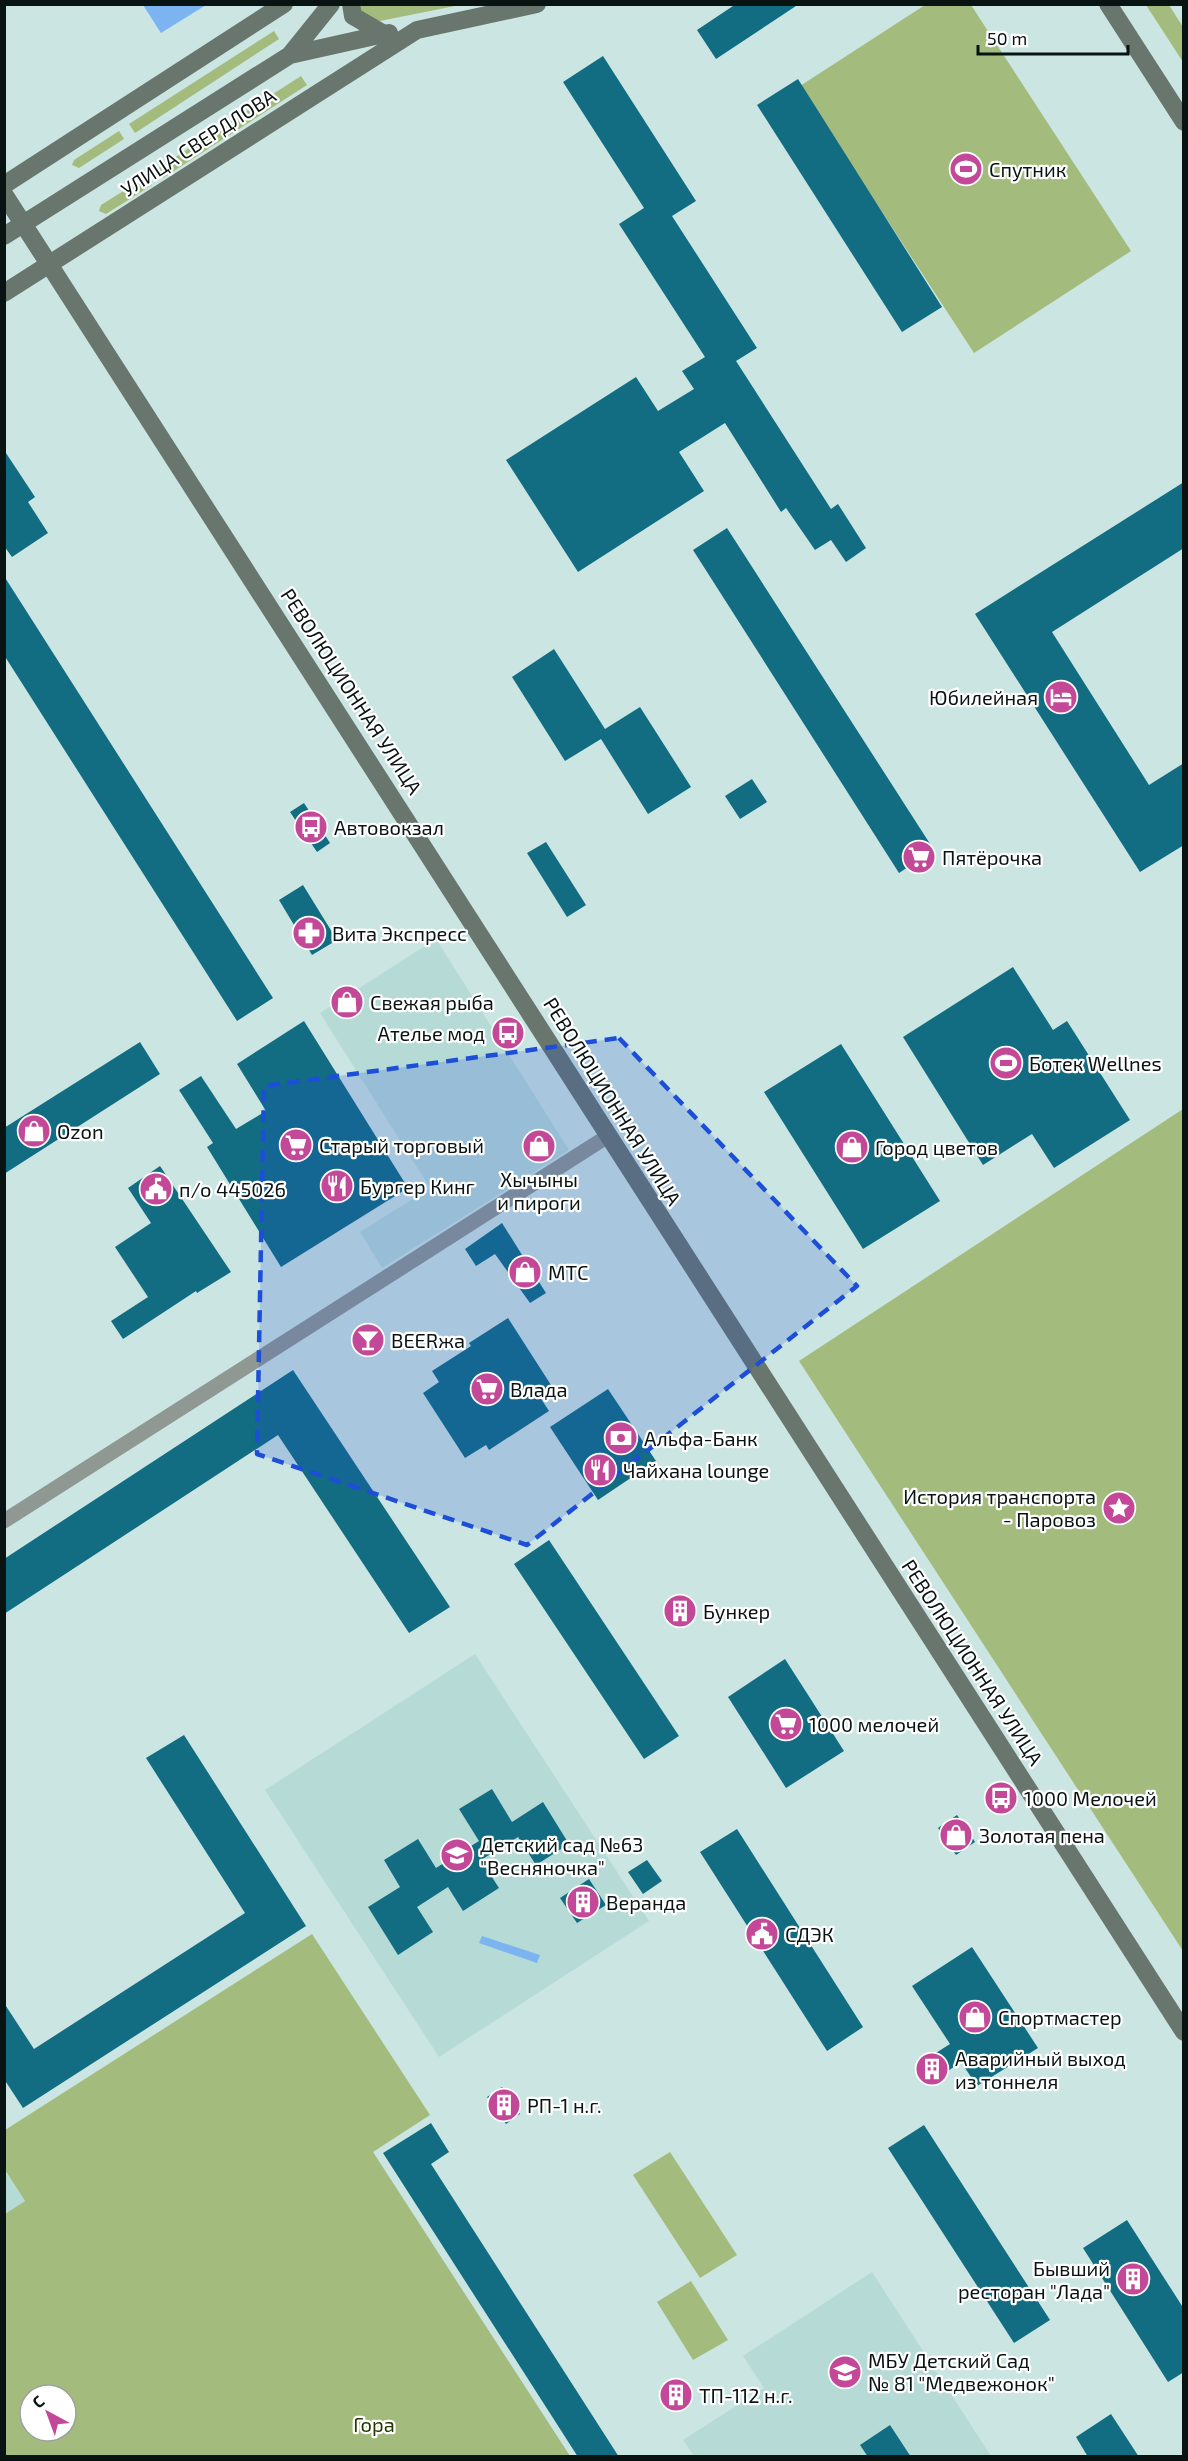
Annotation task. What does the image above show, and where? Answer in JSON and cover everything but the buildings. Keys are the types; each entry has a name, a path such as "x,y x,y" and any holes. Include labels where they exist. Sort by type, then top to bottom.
{"main road":[{"path":"4,185 284,4"},
{"name":"УЛИЦА СВЕРДЛОВА","path":"4,237 290,56 332,4"},
{"path":"351,4 353,16 384,34"},
{"name":"УЛИЦА СВЕРДЛОВА","path":"290,56 384,34 417,30 537,4"},
{"path":"1108,4 1184,122"},
{"name":"УЛИЦА СВЕРДЛОВА","path":"4,293 417,30"},
{"name":"РЕВОЛЮЦИОННАЯ УЛИЦА","path":"4,194 1184,2032"}],"street":[{"path":"4,1521 608,1136"}],"highlighted area":[{"path":"619,1038 857,1286 527,1545 257,1454 264,1086"}],"shaded area":[{"path":"436,939 569,1150 382,1268 360,1232 430,1188 320,1013"},
{"name":"Детский сад №63 \"Весняночка\"","path":"475,1654 649,1921 439,2057 265,1790"},
{"path":"4,2170 25,2201 5,2214 4,2214"},
{"name":"МБУ Детский Сад № 81 \"Медвежонок\"","path":"872,2272 991,2456 694,2456 683,2440 764,2388 743,2356"}],"green space":[{"path":"352,5 460,5 375,22"},
{"name":"Спутник","path":"925,5 971,5 1131,251 974,353 800,86"},
{"path":"1146,5 1169,5 1183,27 1183,62"},
{"path":"274,31 279,39 135,133 129,124"},
{"path":"301,76 307,85 163,178 157,169"},
{"path":"119,131 124,139 79,168 72,165 74,160"},
{"path":"146,177 152,185 106,214 99,211 101,205"},
{"path":"1183,1109 1183,1951 799,1361"},
{"name":"Гора","path":"312,1934 430,2115 373,2152 570,2456 5,2455 5,2214 25,2201 5,2170 5,2130"},
{"path":"670,2152 737,2255 700,2278 633,2175"},
{"path":"691,2281 728,2340 693,2360 657,2302"}],"water":[{"path":"143,5 206,5 161,33"},
{"path":"482,1936 540,1955 537,1963 479,1943"}],"place":[{"name":"Спутник","path":"966,169"},
{"name":"Юбилейная","path":"1061,697"},
{"name":"Автовокзал","path":"311,827"},
{"name":"Пятёрочка","path":"919,857"},
{"name":"Вита Экспресс","path":"309,933"},
{"name":"Свежая рыба","path":"347,1002"},
{"name":"Ателье мод","path":"508,1033"},
{"name":"Ботек Wellnes","path":"1006,1063"},
{"name":"Ozon","path":"34,1131"},
{"name":"Старый торговый","path":"296,1145"},
{"name":"Хычыны и пироги","path":"539,1146"},
{"name":"Город цветов","path":"852,1147"},
{"name":"Бургер Кинг","path":"337,1186"},
{"name":"п/о 445026","path":"156,1189"},
{"name":"МТС","path":"525,1272"},
{"name":"BEERжа","path":"368,1340"},
{"name":"Влада","path":"487,1389"},
{"name":"Альфа-Банк","path":"621,1438"},
{"name":"Чайхана lounge","path":"600,1470"},
{"name":"История транспорта - Паровоз","path":"1119,1508"},
{"name":"Бункер","path":"680,1611"},
{"name":"1000 мелочей","path":"786,1724"},
{"name":"1000 Мелочей","path":"1001,1798"},
{"name":"Золотая пена","path":"956,1835"},
{"name":"Детский сад №63 \"Весняночка\"","path":"457,1855"},
{"name":"Веранда","path":"583,1902"},
{"name":"СДЭК","path":"762,1934"},
{"name":"Спортмастер","path":"975,2017"},
{"name":"Аварийный выход из тоннеля","path":"932,2069"},
{"name":"РП-1 н.г.","path":"504,2105"},
{"name":"Бывший ресторан \"Лада\"","path":"1133,2279"},
{"name":"МБУ Детский Сад № 81 \"Медвежонок\"","path":"845,2372"},
{"name":"ТП-112 н.г.","path":"676,2395"}]}
